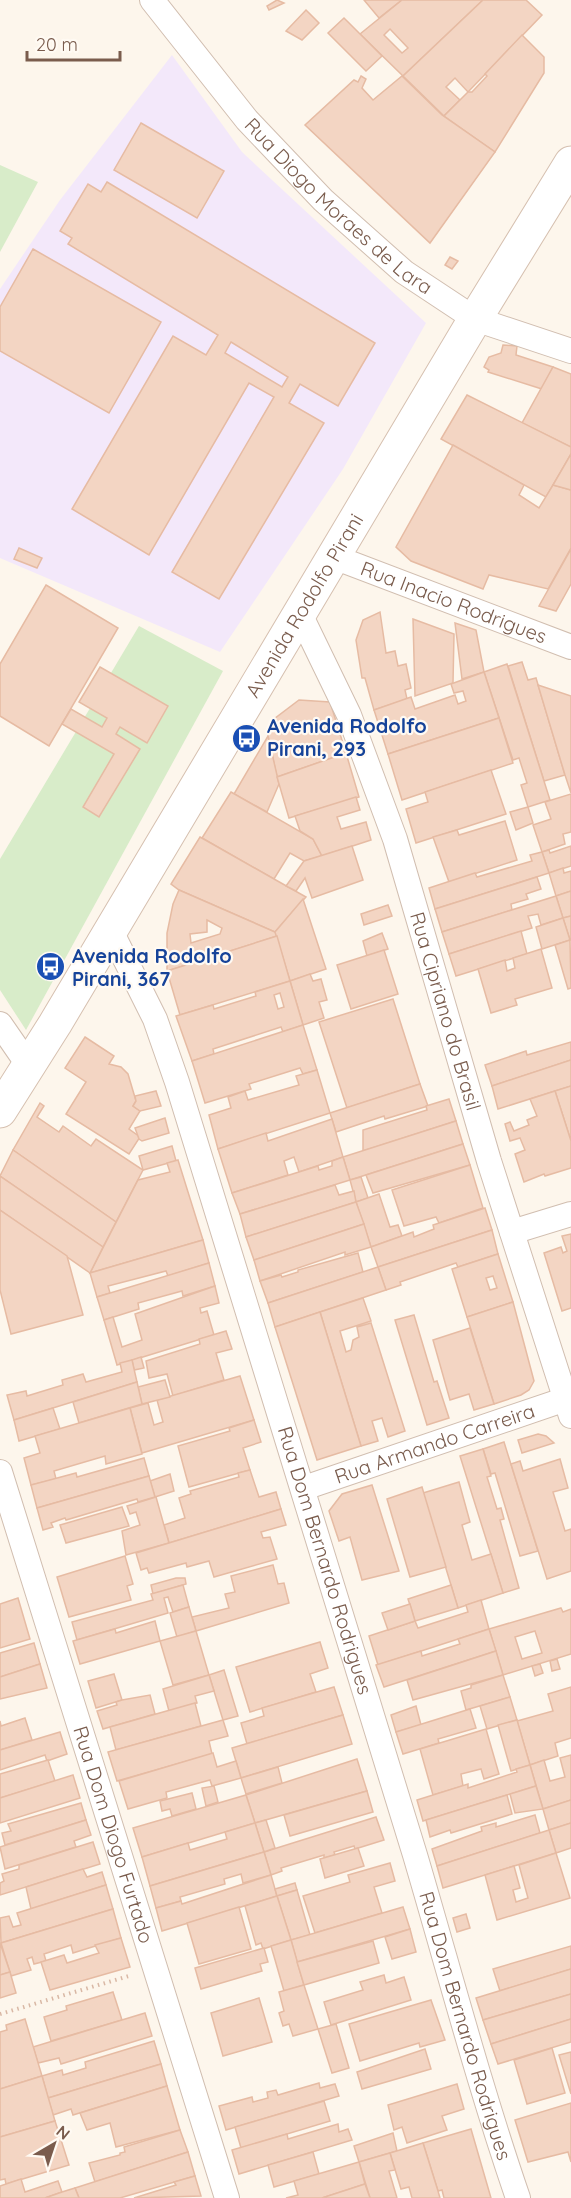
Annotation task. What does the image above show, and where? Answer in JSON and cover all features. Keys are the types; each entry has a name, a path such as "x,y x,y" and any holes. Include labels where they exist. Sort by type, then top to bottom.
{"main road":[{"name":"Avenida Rodolfo Pirani","path":"0,1111 111,931 475,319 571,164"}],"street":[{"name":"Rua Diogo Moraes de Lara","path":"152,0 247,120 323,200 404,272 475,319 571,351"},
{"name":"Rua Inacio Rodrigues","path":"334,557 571,647"},
{"name":"Rua Cipriano do Brasil","path":"300,614 349,715 395,839 512,1232 568,1407"},
{"name":"Rua Dom Bernardo Rodrigues","path":"111,931 155,1019 177,1082 304,1488 493,2126 518,2198"},
{"path":"0,1024 29,1066"},
{"path":"512,1232 571,1214"},
{"name":"Rua Armando Carreira","path":"304,1488 568,1407"},
{"name":"Rua Dom Diogo Furtado","path":"0,1472 227,2198"}],"path":[{"path":"0,2014 156,1968"}],"shaded area":[{"path":"172,55 242,152 426,323 343,469 220,652 0,558 0,289 60,200"}],"green space":[{"path":"0,165 38,182 0,252"},
{"path":"139,626 223,671 26,1030 0,990 0,859"}],"building":[{"path":"277,0 284,3 269,10 267,6"},
{"path":"364,0 402,0 379,18"},
{"path":"402,0 483,0 403,76 360,34","holes":["390,29 408,48 402,53 384,35"]},
{"path":"483,0 526,0 542,15 468,92 455,78 446,87 460,100 444,116 403,76"},
{"path":"306,10 319,23 302,40 286,31"},
{"path":"344,18 382,56 366,71 328,33"},
{"path":"522,35 544,57 544,73 495,152 444,116 468,92 472,92 487,76 485,74"},
{"path":"361,76 366,79 362,88 373,100 402,76 442,115 495,152 430,243 305,125 354,80 358,82"},
{"path":"141,123 224,171 197,218 114,170"},
{"path":"107,182 375,343 338,406 300,384 289,403 324,423 219,599 172,572 274,397 249,383 149,555 72,509 173,336 206,355 218,335 68,244 72,238 60,231 88,184 101,192","holes":["231,342 288,377 282,387 225,353"]},
{"path":"33,249 161,322 109,413 0,351 0,307"},
{"path":"450,257 458,261 452,269 445,265"},
{"path":"503,345 517,346 516,355 553,367 542,389 488,372 489,370 484,367 489,357 501,353"},
{"path":"553,367 571,374 571,447 522,423"},
{"path":"467,395 571,447 571,454 546,497 441,439"},
{"path":"453,445 524,485 519,495 539,508 553,485 571,490 571,548 548,589 489,575 483,589 411,561 396,547"},
{"path":"571,454 571,490 553,485"},
{"path":"19,548 42,558 37,568 14,559"},
{"path":"571,549 571,584 556,611 539,606"},
{"path":"46,585 118,628 49,746 0,716 0,664"},
{"path":"380,612 386,653 395,651 398,666 406,664 411,688 405,690 407,699 374,710 365,678 362,678 356,640 363,620"},
{"path":"413,619 454,634 453,683 415,696"},
{"path":"455,623 476,630 484,672 462,679"},
{"path":"522,662 528,680 536,678 565,775 544,781 508,666"},
{"path":"507,664 550,800 528,807 521,785 527,783 519,758 513,760 484,672"},
{"path":"100,667 168,706 147,743 120,727 116,734 140,749 99,817 83,807 114,754 62,724 71,709 102,727 107,718 79,702"},
{"path":"484,672 499,718 388,754 374,710 411,697 415,709 455,695 458,704 466,701 463,691 454,693 451,684"},
{"path":"538,685 571,696 571,793 565,775"},
{"path":"299,700 330,702 346,753 277,777 268,736 274,719"},
{"path":"499,718 513,763 402,800 388,754"},
{"path":"268,736 279,784 267,812 234,794"},
{"path":"346,753 359,797 289,818 277,777"},
{"path":"491,770 506,814 416,843 406,809 428,802 425,792"},
{"path":"231,792 313,839 322,856 304,861 290,853 274,879 202,838"},
{"path":"571,794 571,832 563,834 565,844 542,852 533,825 551,819 545,802"},
{"path":"356,797 360,810 337,817 341,829 366,822 371,840 322,856 313,839 300,831 295,816"},
{"path":"528,807 533,823 516,830 510,812"},
{"path":"505,821 517,860 449,882 433,837 457,830 459,835"},
{"path":"200,837 306,897 275,932 179,890 171,884"},
{"path":"352,846 363,880 312,898 305,878 296,891 286,886 304,861"},
{"path":"571,846 571,866 549,873 542,852 549,850 550,853"},
{"path":"542,852 549,873 435,909 429,888 475,873 477,877 532,861 530,855"},
{"path":"563,868 564,873 571,871 571,891 556,896 549,873"},
{"path":"537,877 541,889 526,894 528,899 511,904 512,910 442,932 435,909"},
{"path":"179,890 275,932 277,936 167,971 167,933 173,904","holes":["207,920 222,928 220,934 191,943 190,934 207,932"]},
{"path":"571,891 571,916 563,918 556,896"},
{"path":"556,896 563,918 541,925 538,914 528,916 532,928 449,954 442,932"},
{"path":"303,899 326,969 290,981 275,932"},
{"path":"388,905 392,916 364,925 361,914"},
{"path":"571,916 571,940 570,940 563,918"},
{"path":"563,918 570,940 542,949 536,927"},
{"path":"521,931 527,954 456,976 449,954"},
{"path":"382,933 388,949 367,956 363,941"},
{"path":"277,936 290,981 180,1015 167,971"},
{"path":"570,940 571,988 568,989 555,945"},
{"path":"541,949 552,988 515,999 517,1005 491,1013 478,969 505,960 507,971 515,968 513,958"},
{"path":"384,950 398,994 351,1009 337,965"},
{"path":"310,974 313,981 321,979 327,1000 319,1002 324,1018 303,1025 290,981"},
{"path":"290,981 303,1025 283,1032 281,1027 213,1049 214,1054 192,1061 176,1016 213,1005 214,1009 256,996 255,992","holes":["280,993 284,1007 278,1009 274,995"]},
{"path":"393,999 420,1084 347,1108 319,1022"},
{"path":"303,1025 317,1070 303,1074 300,1068 249,1084 251,1089 205,1103 192,1061"},
{"path":"85,1037 114,1056 109,1064 121,1067 128,1074 136,1101 133,1106 140,1111 129,1129 140,1137 129,1154 66,1114 86,1082 65,1068"},
{"path":"571,1042 571,1060 492,1086 485,1065 526,1051 527,1055"},
{"path":"571,1060 571,1086 498,1109 492,1086"},
{"path":"317,1070 330,1113 218,1149 209,1115 231,1108 228,1097 245,1091 248,1100 299,1085 296,1076"},
{"path":"420,1084 428,1106 385,1119 384,1116 336,1132 330,1113"},
{"path":"571,1086 571,1141 555,1091"},
{"path":"156,1091 161,1106 140,1111 133,1106 136,1101 135,1096"},
{"path":"555,1091 571,1141 571,1168 545,1176 544,1174 524,1182 515,1154 525,1150 520,1138 510,1141 505,1124 510,1122 514,1131 529,1125 527,1120 537,1116 530,1099"},
{"path":"449,1099 456,1121 363,1151 363,1130 427,1110 426,1106"},
{"path":"40,1103 44,1106 37,1117 59,1132 63,1126 91,1146 96,1139 143,1170 116,1222 13,1150"},
{"path":"165,1118 169,1133 142,1141 139,1139 135,1128"},
{"path":"332,1119 343,1157 299,1172 294,1157 284,1161 288,1175 232,1193 218,1149 266,1133 268,1141"},
{"path":"456,1121 463,1144 350,1180 343,1157"},
{"path":"463,1144 470,1165 373,1193 366,1175"},
{"path":"172,1146 176,1161 143,1170 139,1156"},
{"path":"13,1150 116,1222 103,1247 0,1176"},
{"path":"343,1157 350,1180 240,1214 232,1193 318,1166 319,1170 332,1166 332,1161"},
{"path":"178,1160 203,1240 90,1273 138,1180 170,1172 167,1163"},
{"path":"470,1165 483,1208 439,1223 436,1217 404,1226 392,1190"},
{"path":"0,1176 103,1247 90,1273 0,1210"},
{"path":"361,1177 368,1198 356,1202 350,1180"},
{"path":"335,1185 339,1195 354,1191 356,1202 246,1237 240,1214"},
{"path":"379,1194 390,1227 398,1225 402,1236 371,1247 356,1202"},
{"path":"356,1202 364,1224 254,1260 246,1237"},
{"path":"485,1208 492,1230 378,1267 371,1247 413,1232 414,1237 434,1229 433,1225"},
{"path":"0,1210 67,1256 83,1315 11,1334 0,1290"},
{"path":"364,1224 371,1247 345,1255 345,1252 260,1281 254,1260"},
{"path":"492,1230 498,1254 458,1267 456,1263 400,1282 401,1285 386,1290 378,1267"},
{"path":"571,1234 571,1308 562,1311 544,1253 561,1247 563,1253 567,1251 562,1236"},
{"path":"203,1240 209,1263 168,1276 166,1271 108,1286 110,1293 97,1297 90,1273"},
{"path":"358,1253 363,1272 268,1303 260,1281 281,1275 282,1277 298,1272 298,1270"},
{"path":"498,1254 513,1302 467,1317 452,1269","holes":["493,1276 497,1288 490,1290 486,1278"]},
{"path":"209,1263 215,1286 183,1296 182,1291 138,1303 139,1309 104,1320 97,1297"},
{"path":"378,1267 386,1290 275,1327 268,1303"},
{"path":"215,1286 219,1303 200,1308 201,1313 207,1311 214,1335 117,1365 104,1320 113,1317 122,1347 142,1340 135,1314"},
{"path":"363,1298 371,1321 340,1331 346,1352 351,1350 353,1340 359,1337 357,1327 371,1323 405,1431 388,1437 382,1418 372,1421 378,1441 361,1446 320,1312"},
{"path":"513,1302 534,1381 529,1390 521,1395 494,1404 467,1317"},
{"path":"320,1312 361,1446 317,1460 275,1327"},
{"path":"414,1315 434,1382 437,1381 449,1418 427,1425 395,1320"},
{"path":"470,1328 494,1404 474,1410 469,1394 450,1400 433,1340"},
{"path":"226,1331 232,1349 216,1353 224,1380 173,1396 167,1374 149,1378 146,1361 200,1344 199,1339"},
{"path":"141,1357 144,1368 134,1370 132,1360"},
{"path":"132,1360 137,1382 14,1420 7,1395 26,1391 27,1396 63,1385 62,1380 83,1374 86,1382 122,1372 120,1363"},
{"path":"240,1376 254,1420 142,1453 130,1408 148,1403 154,1425 163,1422 157,1400"},
{"path":"165,1380 170,1397 142,1404 138,1387"},
{"path":"137,1382 142,1404 79,1423 73,1402"},
{"path":"53,1408 60,1429 19,1441 14,1420"},
{"path":"130,1408 142,1454 106,1464 105,1456 54,1471 56,1479 31,1485 24,1458 40,1453 35,1436"},
{"path":"254,1420 261,1442 243,1448 250,1470 189,1487 178,1446 230,1431 229,1428"},
{"path":"538,1434 546,1436 554,1443 522,1453 518,1440"},
{"path":"504,1442 538,1551 520,1556 495,1473 491,1474 483,1449"},
{"path":"483,1449 491,1476 487,1477 497,1509 501,1508 504,1519 500,1520 519,1588 503,1593 460,1456"},
{"path":"144,1458 149,1476 37,1508 31,1485 76,1473 77,1477"},
{"path":"560,1459 568,1488 553,1492 565,1531 571,1529 571,1571 547,1579 511,1464 520,1461 523,1471"},
{"path":"250,1470 259,1497 276,1492 281,1509 169,1543 164,1525 185,1518 179,1498 191,1494 190,1491 239,1477 238,1473"},
{"path":"170,1474 174,1491 155,1497 150,1481"},
{"path":"149,1476 155,1497 138,1502 137,1499 66,1520 65,1518 51,1523 53,1527 43,1530 37,1508"},
{"path":"459,1482 470,1522 462,1525 472,1560 491,1554 503,1593 458,1608 423,1493"},
{"path":"372,1485 399,1571 362,1580 350,1537 339,1541 329,1511 342,1494"},
{"path":"422,1487 446,1567 410,1577 387,1499"},
{"path":"156,1497 169,1543 126,1555 122,1531 140,1525 136,1512 130,1514 127,1506"},
{"path":"122,1507 129,1526 66,1543 60,1525"},
{"path":"281,1509 286,1525 261,1532 263,1538 270,1537 277,1559 214,1577 209,1561 187,1567 186,1563 149,1573 147,1568 141,1570 136,1553"},
{"path":"125,1556 133,1584 127,1586 131,1600 69,1617 57,1577"},
{"path":"273,1565 278,1584 284,1583 289,1603 196,1631 192,1617 229,1608 225,1594 235,1592 231,1576"},
{"path":"176,1578 185,1578 186,1584 153,1594 151,1585"},
{"path":"183,1585 189,1607 173,1612 168,1597 164,1598 168,1613 77,1640 72,1622 153,1600 151,1594"},
{"path":"451,1585 458,1608 415,1621 408,1599"},
{"path":"18,1598 30,1639 0,1648 0,1604"},
{"path":"481,1600 489,1629 378,1665 369,1636 415,1621 418,1628 468,1612 466,1605"},
{"path":"410,1604 415,1621 388,1630 382,1613"},
{"path":"189,1607 196,1631 177,1637 170,1613"},
{"path":"561,1608 563,1612 571,1609 571,1654 503,1675 489,1629","holes":["535,1631 542,1653 522,1659 515,1637"]},
{"path":"155,1621 160,1641 80,1664 73,1641 115,1629 116,1633"},
{"path":"489,1629 496,1651 384,1687 376,1665 421,1651 422,1656 460,1644 458,1639"},
{"path":"196,1631 209,1675 173,1685 160,1641"},
{"path":"320,1642 328,1668 310,1674 316,1692 250,1712 236,1667"},
{"path":"34,1643 40,1664 0,1677 0,1653"},
{"path":"496,1651 503,1675 413,1700 407,1680"},
{"path":"557,1659 560,1669 552,1671 550,1661"},
{"path":"40,1664 47,1688 0,1699 0,1677"},
{"path":"540,1664 543,1673 535,1676 532,1666"},
{"path":"224,1670 238,1716 223,1720 209,1675"},
{"path":"114,1674 122,1700 96,1708 88,1681"},
{"path":"209,1675 214,1691 195,1696 197,1703 169,1711 163,1689"},
{"path":"503,1675 510,1697 466,1710 461,1691 471,1688 471,1685"},
{"path":"334,1687 343,1715 247,1744 241,1723 264,1716 262,1708"},
{"path":"571,1687 571,1738 555,1743 558,1756 530,1765 517,1721 553,1711 548,1694"},
{"path":"150,1695 155,1714 103,1729 97,1711 117,1705 116,1702 122,1700"},
{"path":"510,1697 517,1720 487,1729 480,1706"},
{"path":"195,1703 201,1726 116,1750 110,1727"},
{"path":"416,1706 421,1725 396,1732 391,1715"},
{"path":"470,1709 476,1728 438,1739 439,1743 403,1754 396,1732"},
{"path":"343,1715 352,1744 241,1778 232,1748"},
{"path":"25,1718 32,1740 0,1750 0,1721 1,1726"},
{"path":"223,1720 228,1736 209,1741 212,1754 117,1781 108,1752"},
{"path":"517,1720 530,1765 511,1771 498,1725"},
{"path":"486,1729 499,1774 484,1779 481,1769 461,1774 463,1786 433,1795 420,1749"},
{"path":"60,1732 67,1754 47,1761 45,1755 0,1770 0,1750"},
{"path":"213,1753 217,1767 236,1761 241,1778 212,1786 210,1780 166,1792 167,1798 128,1809 119,1781"},
{"path":"571,1755 571,1800 543,1809 530,1765 544,1760 550,1781 565,1777 560,1758"},
{"path":"357,1759 367,1791 255,1823 246,1795"},
{"path":"48,1760 55,1781 0,1798 0,1774"},
{"path":"530,1765 536,1786 423,1821 417,1800 468,1784 468,1788 517,1772 516,1769"},
{"path":"278,1767 282,1783 246,1794 241,1778"},
{"path":"73,1775 80,1798 0,1823 0,1798"},
{"path":"214,1786 218,1802 206,1806 202,1788"},
{"path":"536,1786 543,1809 515,1813 510,1794"},
{"path":"367,1791 373,1812 290,1836 284,1815"},
{"path":"192,1793 196,1809 172,1816 170,1809 162,1811 160,1801"},
{"path":"246,1795 255,1823 142,1857 133,1828"},
{"path":"507,1795 512,1814 451,1833 450,1830 430,1837 426,1820"},
{"path":"571,1800 571,1823 549,1830 543,1809"},
{"path":"81,1803 86,1820 5,1845 2,1833 11,1831 8,1824"},
{"path":"535,1815 540,1833 437,1866 432,1849 482,1831 481,1827 496,1823 496,1827"},
{"path":"376,1817 384,1840 355,1849 354,1846 334,1852 335,1855 324,1858 324,1855 281,1868 282,1871 271,1875 264,1852"},
{"path":"86,1820 91,1835 74,1841 76,1847 5,1869 0,1847"},
{"path":"266,1820 275,1848 264,1852 255,1823"},
{"path":"255,1823 264,1852 150,1886 142,1857 188,1843 190,1850 227,1839 225,1832"},
{"path":"571,1823 571,1848 556,1853 549,1830"},
{"path":"549,1830 556,1853 443,1888 437,1866"},
{"path":"93,1842 100,1864 0,1895 0,1883 4,1881 2,1874 19,1869 19,1865"},
{"path":"358,1848 364,1866 325,1878 320,1859"},
{"path":"264,1852 271,1875 243,1883 241,1874 224,1879 225,1884 180,1897 181,1901 156,1908 150,1886"},
{"path":"556,1853 570,1898 497,1920 485,1875 514,1866 520,1888 513,1890 516,1902 528,1898 519,1865"},
{"path":"390,1863 395,1881 374,1887 382,1913 315,1933 303,1896 350,1882 348,1875"},
{"path":"83,1869 87,1877 102,1872 106,1885 31,1909 26,1887"},
{"path":"271,1875 277,1896 162,1931 156,1908 181,1901 182,1904"},
{"path":"295,1883 297,1890 277,1896 275,1889"},
{"path":"106,1885 113,1909 1,1943 0,1918 9,1916 13,1927 21,1925 17,1913"},
{"path":"297,1890 310,1935 291,1940 277,1896"},
{"path":"277,1896 291,1940 263,1949 261,1943 256,1945 245,1906"},
{"path":"239,1907 251,1949 199,1964 187,1923"},
{"path":"403,1907 410,1929 297,1962 291,1940"},
{"path":"113,1909 121,1938 73,1953 71,1945 44,1954 46,1961 34,1964 32,1957 27,1959 31,1970 11,1976 1,1943"},
{"path":"466,1914 470,1928 457,1932 453,1918"},
{"path":"410,1929 416,1952 392,1959 385,1937"},
{"path":"121,1938 130,1967 50,1990 41,1962 64,1955 67,1963 99,1953 95,1945"},
{"path":"291,1940 304,1985 284,1991 271,1946"},
{"path":"373,1941 379,1963 304,1985 297,1962"},
{"path":"0,1943 10,1972 0,1975"},
{"path":"571,1946 571,1969 500,1991 493,1969"},
{"path":"264,1948 268,1962 260,1964 262,1971 201,1989 195,1968"},
{"path":"571,1969 571,1994 483,2020 476,1998"},
{"path":"10,1972 16,1993 0,1998 0,1975"},
{"path":"384,1975 386,1983 404,1977 411,2000 331,2025 324,2002 363,1990 360,1982"},
{"path":"304,1985 318,2029 293,2036 289,2024 283,2026 279,2013 284,2011 279,1992"},
{"path":"113,1992 122,2020 51,2041 44,2017 67,2010 66,2006"},
{"path":"571,1994 571,2019 491,2044 483,2020"},
{"path":"259,1998 272,2042 223,2056 211,2013"},
{"path":"431,2000 445,2040 420,2047 419,2043 360,2061 349,2024"},
{"path":"145,2013 152,2036 61,2064 59,2058 38,2063 33,2047"},
{"path":"25,2019 42,2076 0,2089 0,2032 7,2030 6,2025"},
{"path":"571,2019 571,2042 498,2064 491,2044"},
{"path":"336,2024 349,2068 332,2073 318,2029"},
{"path":"154,2041 161,2064 48,2098 42,2076 62,2070 63,2075 86,2068 85,2062"},
{"path":"552,2048 565,2093 527,2104 514,2060"},
{"path":"425,2049 431,2069 362,2089 357,2072"},
{"path":"571,2052 571,2094 559,2055"},
{"path":"161,2064 167,2086 73,2115 71,2109 53,2115 48,2098"},
{"path":"42,2076 55,2121 0,2137 0,2089"},
{"path":"319,2083 320,2088 335,2084 339,2096 226,2130 219,2106 252,2097 253,2102 268,2098 267,2092 276,2090 278,2095"},
{"path":"457,2084 464,2109 442,2116 447,2130 407,2143 402,2127 394,2130 388,2105"},
{"path":"167,2086 180,2130 116,2147 110,2123 87,2130 80,2113"},
{"path":"324,2101 330,2121 241,2148 235,2127"},
{"path":"571,2103 571,2162 568,2152 528,2162 515,2120"},
{"path":"55,2121 69,2165 6,2184 5,2179 0,2180 0,2137"},
{"path":"338,2124 339,2132 348,2129 352,2140 239,2174 232,2150 287,2134 288,2139"},
{"path":"471,2129 491,2198 444,2198 442,2190 438,2191 423,2143"},
{"path":"180,2130 188,2152 95,2182 89,2163 120,2155 125,2152 124,2147"},
{"path":"393,2133 397,2151 359,2162 354,2146"},
{"path":"423,2143 440,2198 412,2198 409,2187 401,2189 390,2153"},
{"path":"188,2152 195,2176 120,2198 79,2198 75,2188"},
{"path":"313,2152 319,2174 274,2187 268,2165"},
{"path":"390,2153 395,2170 389,2171 397,2198 370,2198 359,2162"},
{"path":"359,2162 365,2184 322,2198 286,2198 298,2195 294,2181"},
{"path":"195,2176 201,2196 134,2198 176,2185 174,2182"},
{"path":"21,2179 25,2192 58,2181 62,2192 45,2198 0,2198 0,2186"},
{"path":"365,2184 370,2198 322,2198"},
{"path":"75,2188 79,2198 45,2198 62,2192"}],"place":[{"name":"Avenida Rodolfo Pirani, 293","path":"246,738"},
{"name":"Avenida Rodolfo Pirani, 367","path":"51,967"}]}
